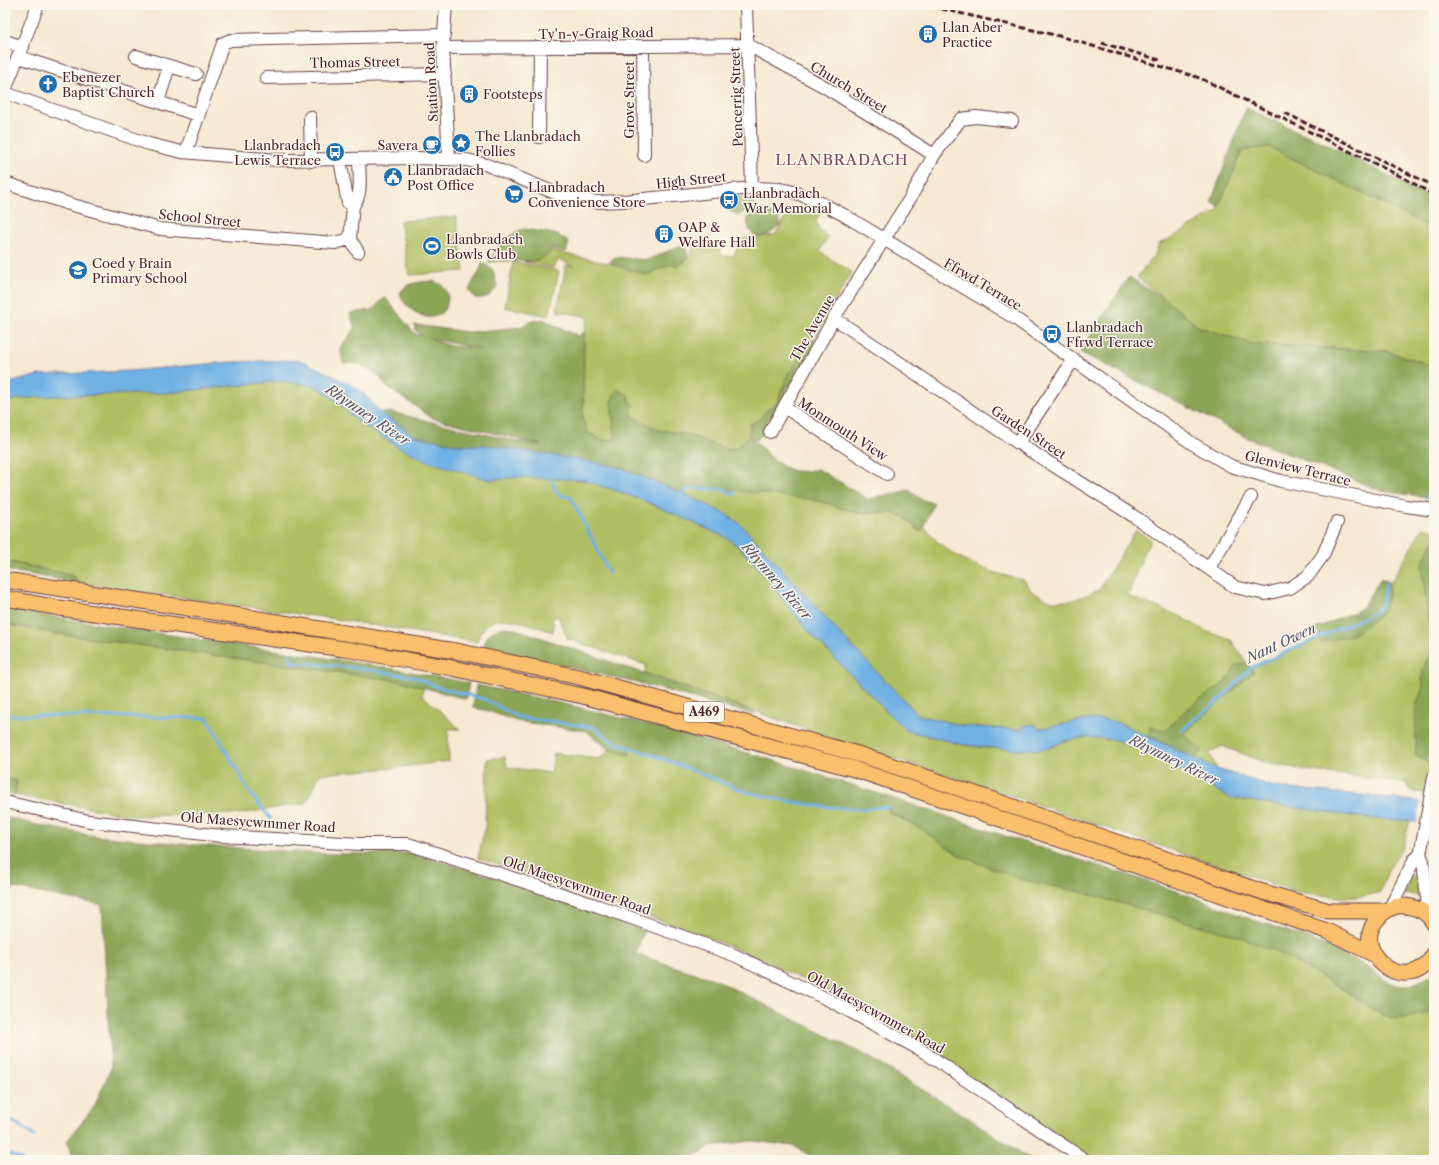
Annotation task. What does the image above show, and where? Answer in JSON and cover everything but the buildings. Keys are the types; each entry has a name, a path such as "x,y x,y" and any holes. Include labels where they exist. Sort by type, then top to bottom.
{"main road":[{"name":"A469","path":"5,580 461,652 579,677 861,755 1263,892 1314,907 1328,911 1387,910"},
{"name":"A469","path":"5,598 59,608 352,650 452,668 583,696 854,769 1327,931 1373,954"},
{"path":"1433,922 1426,913 1415,907 1402,905 1387,910 1375,922 1370,935 1370,945 1373,954 1384,966 1400,973 1411,973 1428,968 1434,954"}],"street":[{"path":"5,90 38,5"},
{"name":"Station Road","path":"446,5 443,48 449,158"},
{"name":"Pencerrig Street","path":"746,5 752,188"},
{"path":"186,152 223,43 231,40 443,35"},
{"path":"5,41 21,52 198,115"},
{"name":"Ty'n-y-Graig Road","path":"443,48 748,45"},
{"name":"Church Street","path":"748,45 825,87 934,154"},
{"name":"Grove Street","path":"643,46 644,155"},
{"path":"539,137 540,47"},
{"path":"136,56 196,74"},
{"path":"158,102 170,66"},
{"name":"Thomas Street","path":"266,78 445,74"},
{"name":"High Street","path":"5,93 149,144 186,152 250,159 340,160 449,158 487,165 560,195 596,202 624,201 752,188 780,189 814,200 844,215 882,239"},
{"path":"310,117 311,160"},
{"name":"The Avenue","path":"770,432 834,318 882,239 909,200 934,154 962,119 976,117 1012,121"},
{"path":"358,252 350,240 352,204 356,201 359,193 359,159"},
{"path":"340,160 345,195 348,203 352,204"},
{"name":"School Street","path":"5,183 69,204 160,229 335,243 350,240"},
{"name":"Ffrwd Terrace","path":"882,239 1013,317 1071,357"},
{"name":"Garden Street","path":"834,318 1018,442 1135,517 1235,587 1265,594 1290,588 1308,576 1323,555 1337,522"},
{"path":"1018,442 1071,357"},
{"name":"Glenview Terrace","path":"1071,357 1193,444 1231,466 1281,480 1406,506 1434,510"},
{"name":"Monmouth View","path":"784,407 887,474"},
{"path":"1209,568 1251,497"},
{"path":"1433,922 1427,900 1423,862 1420,855 1434,778"},
{"name":"Old Maesycwmmer Road","path":"5,802 89,821 222,836 360,844 408,844 598,906 734,955 831,1000 921,1050 1085,1160"},
{"path":"1387,910 1414,860 1420,855"}],"green space":[{"path":"1246,108 1322,142 1434,199 1434,229 1269,147 1242,151 1219,206 1211,202"},
{"path":"1269,147 1434,225 1434,366 1386,351 1253,344 1199,327 1137,277 1155,254 1159,244 1218,210 1227,182 1242,151"},
{"path":"734,197 745,198 754,203 752,209 738,215 724,208 724,201"},
{"path":"761,209 772,213 779,218 780,225 775,230 764,236 754,235 748,225 747,217 753,211"},
{"path":"815,210 821,213 816,220 819,229 828,237 820,250 826,256 852,272 816,335 802,344 803,355 795,363 795,367 780,392 778,402 765,412 759,420 750,424 749,437 738,447 728,450 686,434 659,430 632,416 632,405 611,402 616,439 601,440 587,432 583,419 584,332 588,317 557,311 566,265 575,267 559,259 554,268 524,262 538,260 551,251 612,264 646,275 671,264 679,266 691,256 694,244 715,242 722,256 733,256 742,239 775,235 788,213 808,214"},
{"name":"Llanbradach Bowls Club","path":"456,217 464,271 409,275 400,221"},
{"path":"524,229 554,234 565,239 569,243 566,252 550,249 549,254 538,260 488,262 508,238"},
{"path":"679,246 687,249 688,258 678,266 671,264 646,275 612,264 610,261 615,257 647,260"},
{"path":"482,262 493,270 497,287 493,293 488,296 475,298 469,290 480,270"},
{"path":"513,262 559,271 549,316 505,307"},
{"path":"1129,277 1166,300 1199,327 1253,344 1386,351 1434,366 1434,498 1382,491 1250,439 1080,352"},
{"path":"432,281 441,285 446,292 448,299 446,307 441,313 434,317 425,317 415,312 408,306 402,299 400,293 403,289 410,285 419,282"},
{"path":"385,297 414,333 421,336 415,330 415,325 468,332 521,327 529,322 543,319 577,335 577,337 584,332 583,419 587,432 601,440 615,439 611,401 617,390 627,394 632,405 632,416 659,430 686,434 728,450 738,447 749,437 750,424 759,420 765,412 778,402 788,374 803,355 802,344 810,338 817,340 807,364 796,369 799,379 791,386 786,387 788,396 779,403 776,413 765,423 763,434 757,440 751,438 773,459 787,469 806,471 818,469 868,499 909,490 922,500 934,503 921,532 904,517 892,513 857,513 815,500 725,489 688,489 682,493 621,468 486,445 459,445 415,436 381,413 390,412 510,440 542,445 432,418 386,386 377,374 359,364 343,363 340,347 355,329 350,313 372,310","holes":["429,338 478,349 450,346"]},
{"path":"281,381 315,386 328,394 360,423 490,480 519,477 583,480 652,504 727,538 741,549 765,576 807,630 905,730 964,745 985,748 1046,749 1064,741 1087,737 1116,740 1145,752 1230,798 1374,819 1410,820 1403,847 1388,871 1380,892 1359,897 1338,897 1296,892 1027,801 845,743 645,673 646,665 568,639 558,616 552,619 554,626 553,632 532,625 509,620 499,620 489,623 482,630 477,642 335,619 79,583 72,575 5,561 5,402 17,399 51,396 164,393"},
{"path":"688,489 725,489 784,495 815,500 857,513 892,513 904,517 920,532 924,526 939,543 968,562 990,571 1024,580 1032,592 1052,601 1071,601 1099,590 1136,530 1151,540 1143,554 1128,596 1182,617 1205,631 1231,640 1250,668 1372,614 1386,583 1391,582 1423,527 1434,530 1434,539 1422,564 1427,616 1434,632 1434,647 1432,647 1423,669 1423,687 1415,710 1427,762 1434,763 1434,795 1411,791 1406,783 1312,771 1267,763 1222,746 1209,753 1217,769 1119,723 1085,720 1039,729 1034,724 1024,726 1022,730 963,726 918,715 844,638 739,523 724,513 682,493"},
{"path":"1434,539 1434,631 1427,616 1422,564"},
{"path":"5,561 72,575 79,583 5,570"},
{"path":"1381,578 1388,582 1389,594 1383,613 1352,635 1321,643 1315,629 1361,609"},
{"path":"5,608 121,628 353,662 469,683 466,699 400,681 52,633 5,624"},
{"path":"5,624 52,633 400,681 424,687 422,695 460,729 448,729 449,761 394,768 320,774 306,803 239,814 134,816 15,795 17,781 5,778"},
{"path":"504,627 513,628 755,712 754,715 650,686 484,647 486,639 490,634"},
{"path":"1433,647 1434,734 1427,762 1416,755 1415,710 1423,687 1423,669"},
{"path":"1247,663 1254,672 1183,734 1202,751 1195,759 1149,736 1150,727 1166,730 1191,706 1222,685 1236,665"},
{"path":"476,685 542,699 672,732 866,789 1017,840 1135,877 1298,935 1342,953 1370,969 1388,982 1397,985 1409,985 1434,974 1434,1011 1406,1018 1391,1019 1375,1011 1341,988 1274,950 1263,947 1244,938 1081,892 1019,879 959,855 921,829 889,812 888,807 852,808 816,806 762,796 716,781 628,747 630,755 610,750 586,731 516,721 485,710 473,708"},
{"path":"628,747 717,782 747,792 781,800 816,806 852,808 888,807 889,812 921,829 959,855 1019,879 1081,892 1244,938 1263,947 1274,950 1341,988 1425,1015 1434,1011 1434,1160 1095,1160 954,1067 929,1048 837,996 760,959 699,934 478,858 485,827 487,759 505,757 507,767 551,773 554,753 599,759 610,750 629,755"},
{"path":"5,778 17,781 15,795 5,792"},
{"path":"5,817 37,825 95,836 182,844 328,854 412,853 500,879 644,931 636,954 716,980 869,1057 970,1119 1032,1160 817,1160 794,1146 752,1141 710,1146 689,1160 73,1160 67,1141 94,1107 111,1068 102,905 5,886"},
{"path":"1434,828 1434,894 1430,857"},
{"path":"1416,870 1418,895 1403,894"}],"water":[{"name":"Rhymney River","path":"300,360 354,386 366,396 381,413 415,436 459,445 486,445 577,459 621,468 682,493 724,513 739,523 844,638 918,715 963,726 1021,730 1024,726 1034,724 1039,729 1085,720 1101,719 1119,723 1217,769 1274,787 1382,797 1434,804 1434,822 1374,819 1230,798 1145,752 1116,740 1087,737 1064,741 1046,749 1019,750 964,745 905,730 807,630 765,576 741,549 727,538 652,504 583,480 519,477 490,480 430,462 400,448 360,423 328,394 315,386 281,381 164,393 51,396 17,399 5,402 5,384 39,375 129,371 229,362"}],"pier":[{"path":"1421,800 1434,802 1434,824 1417,823"}],"waterway":[{"path":"551,477 555,490 562,496 571,497 609,573"},
{"name":"Nant Owen","path":"1427,498 1434,484"},
{"path":"682,493 688,489 725,489 733,495 736,491"},
{"name":"Nant Owen","path":"1182,730 1222,698 1250,668 1372,614 1381,606 1386,583"},
{"path":"289,655 292,662 348,667 415,677 437,687 484,699 518,717 593,727 613,742 658,757 747,792 792,802 826,807 859,809 888,807"},
{"path":"5,715 207,718 252,796 271,819"},
{"path":"5,1118 16,1123 34,1136"},
{"path":"5,1153 22,1160"}],"railway":[{"path":"924,5 1059,36 1200,78 1404,178 1434,195"},
{"path":"1102,43 1160,60"},
{"path":"1285,113 1434,186"}],"place":[{"name":"Llan Aber Practice","path":"928,34"},
{"name":"Ebenezer Baptist Church","path":"48,84"},
{"name":"Footsteps","path":"469,94"},
{"name":"The Llanbradach Follies","path":"461,143"},
{"name":"Savera","path":"432,145"},
{"name":"Llanbradach Lewis Terrace","path":"335,152"},
{"name":"Llanbradach Post Office","path":"393,177"},
{"name":"Llanbradach Convenience Store","path":"514,194"},
{"name":"Llanbradach War Memorial","path":"729,200"},
{"name":"OAP & Welfare Hall","path":"664,234"},
{"name":"Llanbradach Bowls Club","path":"432,246"},
{"name":"Coed y Brain Primary School","path":"78,270"},
{"name":"Llanbradach Ffrwd Terrace","path":"1052,334"}],"district":[{"name":"LLANBRADACH","path":"842,160"}]}
